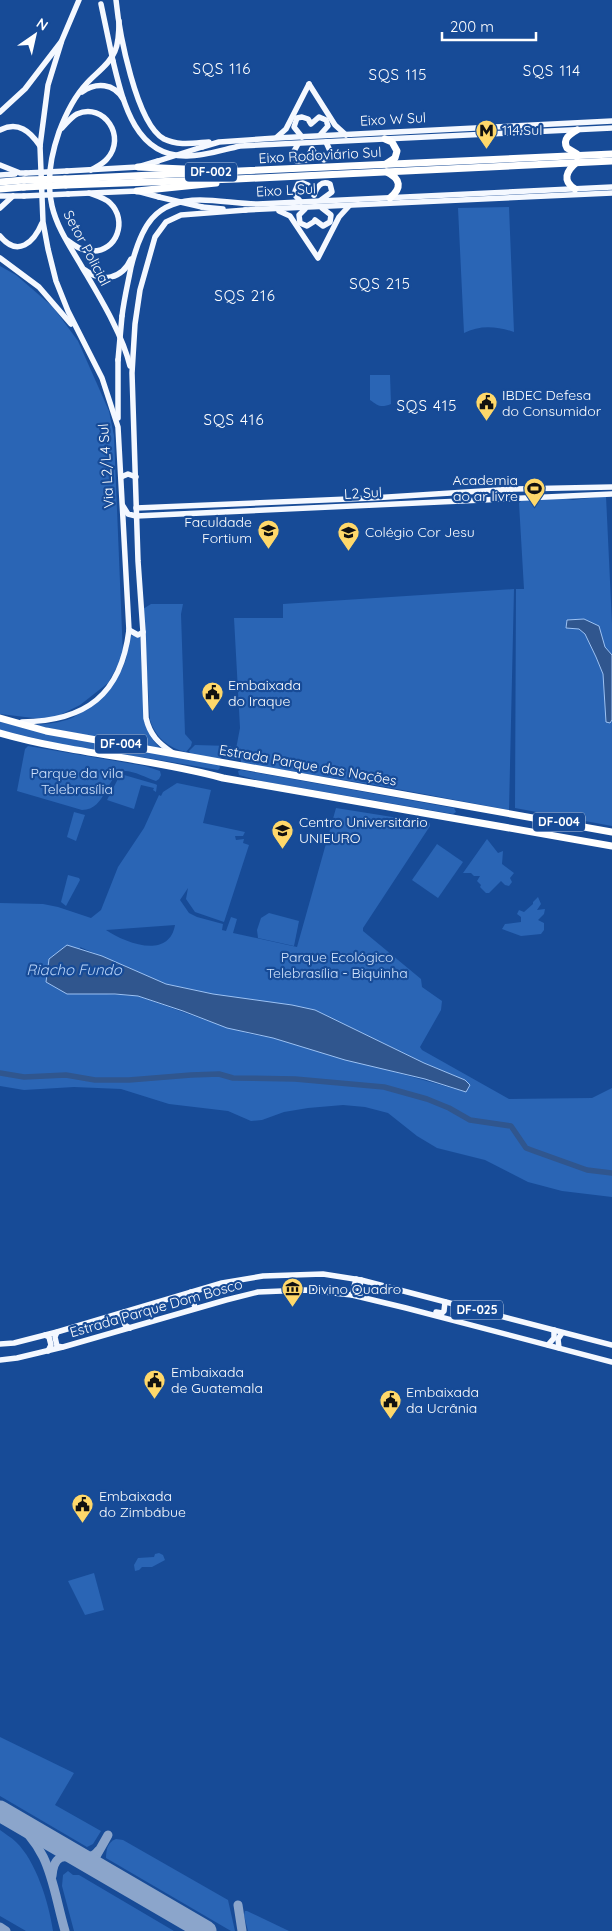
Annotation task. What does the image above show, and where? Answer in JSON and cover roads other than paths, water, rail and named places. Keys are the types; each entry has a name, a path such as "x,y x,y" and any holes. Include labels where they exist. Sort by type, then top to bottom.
{"highway":[{"path":"575,189 566,178 568,170 578,159 565,146 566,138 577,130"},
{"path":"385,139 392,142 397,151 395,158 384,168 396,177 398,182 397,191 390,198"},
{"name":"Eixo Rodoviário Sul","path":"66,178 232,171 384,168 610,157"},
{"path":"138,167 232,171"},
{"name":"Eixo Rodoviário Sul","path":"0,182 24,178 236,179 384,168"},
{"name":"Eixo Rodoviário Sul","path":"0,189 24,178"},
{"path":"137,191 196,186 236,179"},
{"name":"Estrada Parque das Nações","path":"0,718 46,731 612,832"},
{"name":"Estrada Parque das Nações","path":"0,733 46,744 219,777 612,846"},
{"path":"219,777 225,769 222,763"},
{"path":"238,780 237,769 244,767"},
{"path":"453,804 459,810 454,818"},
{"path":"469,807 465,810 464,814 469,820"}],"main road":[{"name":"Via L2/L4 Sul","path":"13,723 54,721 83,710 97,700 118,673 126,653 129,630 118,427 102,378 68,311 56,281 43,222 40,146 48,85 57,51 79,0"},
{"path":"116,0 130,70 145,116 154,131 164,139 178,143 219,142"},
{"name":"Eixo W Sul","path":"101,2 113,61 133,124 152,147 166,153 184,156 240,146 612,128"},
{"path":"72,102 115,52 119,21"},
{"path":"0,112 25,89 57,51"},
{"path":"72,102 86,89 101,84 117,92 126,106"},
{"path":"276,138 286,129 309,84 335,125 346,134"},
{"name":"Setor Policial","path":"72,102 60,130 50,165 50,200 65,238 123,346 132,373"},
{"path":"60,130 76,115 84,112 102,116 109,123 116,136 115,146 108,159 91,170"},
{"path":"302,136 294,127 297,118 302,117 311,124 319,117 326,120 328,126 320,135"},
{"name":"Eixo W Sul","path":"0,175 24,178 66,178 91,170 138,167 219,142 320,135 612,122"},
{"path":"0,130 8,126 23,128 30,132 40,146"},
{"path":"298,144 293,153 296,160 304,161 308,158 312,149 318,158 324,160 331,153 326,142"},
{"path":"0,165 24,178"},
{"path":"301,202 294,194 298,184 308,185 314,195 320,184 326,182 330,184 332,192 321,204 330,215 330,222 323,226 315,220 307,226 300,223 299,215 306,208"},
{"name":"Eixo L Sul","path":"89,193 137,191 202,207 246,210 306,208 321,204 390,198 612,187"},
{"path":"0,196 89,193 105,199 116,210 120,226 118,232 109,245 100,251 90,252 65,238"},
{"name":"Eixo L Sul","path":"118,427 118,360 122,316 136,248 142,232 151,217 160,210 174,204 201,200 258,204 301,202 349,206 612,193"},
{"path":"0,208 12,196"},
{"path":"274,209 290,216 318,258 339,217 349,206"},
{"name":"Via L2/L4 Sul","path":"175,754 163,746 149,731 146,718 136,516 132,373 135,324 140,290 150,251 160,229 166,222 181,215 246,210"},
{"path":"0,236 9,244 17,246 27,245 38,233 43,222"},
{"path":"83,269 96,277 113,277 125,269 136,248"},
{"path":"0,258 39,287 60,308 82,338"},
{"path":"121,477 128,474 136,477"},
{"name":"L2 Sul","path":"136,508 274,503 538,488 612,487"},
{"path":"538,488 538,497"},
{"path":"454,493 454,501"},
{"name":"L2 Sul","path":"136,516 612,494"},
{"path":"274,503 275,510"},
{"path":"122,504 128,514 136,516"},
{"path":"193,506 191,509 194,513"},
{"path":"124,540 132,545 137,540"},
{"path":"129,630 138,635 143,632"},
{"name":"Estrada Parque Dom Bosco","path":"0,1344 14,1343 57,1332 222,1283 275,1274 323,1274 358,1280 612,1345"},
{"path":"355,1296 358,1280"},
{"name":"Estrada Parque Dom Bosco","path":"0,1360 17,1358 62,1347 188,1309 258,1292 322,1291 355,1296 415,1310 612,1362"},
{"path":"191,1292 196,1307"},
{"path":"184,1294 188,1297 190,1305 188,1309"},
{"path":"415,1310 420,1308 442,1313 446,1307 445,1302"},
{"path":"124,1312 122,1316 125,1325 130,1328"},
{"path":"115,1314 119,1318 121,1326 119,1331"},
{"path":"548,1345 554,1338 554,1330"},
{"path":"57,1332 55,1339 57,1346 62,1347"},
{"path":"559,1348 558,1340 562,1333"},
{"path":"44,1335 49,1337 51,1345 48,1350"}],"water":[{"path":"584,619 599,626 605,647 612,655 612,720 610,723 606,722 603,674 596,657 585,634 579,629 566,628 567,620"},
{"name":"Riacho Fundo","path":"67,945 102,956 166,984 213,994 315,1010 424,1063 465,1080 470,1085 466,1092 425,1079 345,1060 273,1038 227,1028 138,996 67,994 46,982 49,959"}],"waterway":[{"name":"Riacho Fundo","path":"0,1073 24,1077 66,1075 95,1080 129,1080 219,1074 233,1078 295,1079 384,1087 427,1099 449,1108 470,1120 511,1126 526,1148 587,1170 612,1173"}],"place":[{"name":"114 Sul","path":"486,149"},
{"name":"IBDEC Defesa do Consumidor","path":"486,422"},
{"name":"Academia ao ar livre","path":"534,507"},
{"name":"Faculdade Fortium","path":"268,549"},
{"name":"Colégio Cor Jesu","path":"349,551"},
{"name":"Embaixada do Iraque","path":"212,712"},
{"name":"Centro Universitário UNIEURO","path":"283,849"},
{"name":"Divino Quadro","path":"292,1308"},
{"name":"Embaixada de Guatemala","path":"155,1399"},
{"name":"Embaixada da Ucrânia","path":"390,1419"},
{"name":"Embaixada do Zimbábue","path":"83,1523"}],"district":[{"name":"SQS 116","path":"222,69"},
{"name":"SQS 114","path":"552,71"},
{"name":"SQS 115","path":"398,75"},
{"name":"SQS 215","path":"380,284"},
{"name":"SQS 216","path":"245,296"},
{"name":"SQS 415","path":"427,406"},
{"name":"SQS 416","path":"234,420"}],"park label":[{"name":"Parque da vila Telebrasília","path":"77,782"},
{"name":"Parque Ecológico Telebrasília - Biquinha","path":"337,966"}]}
